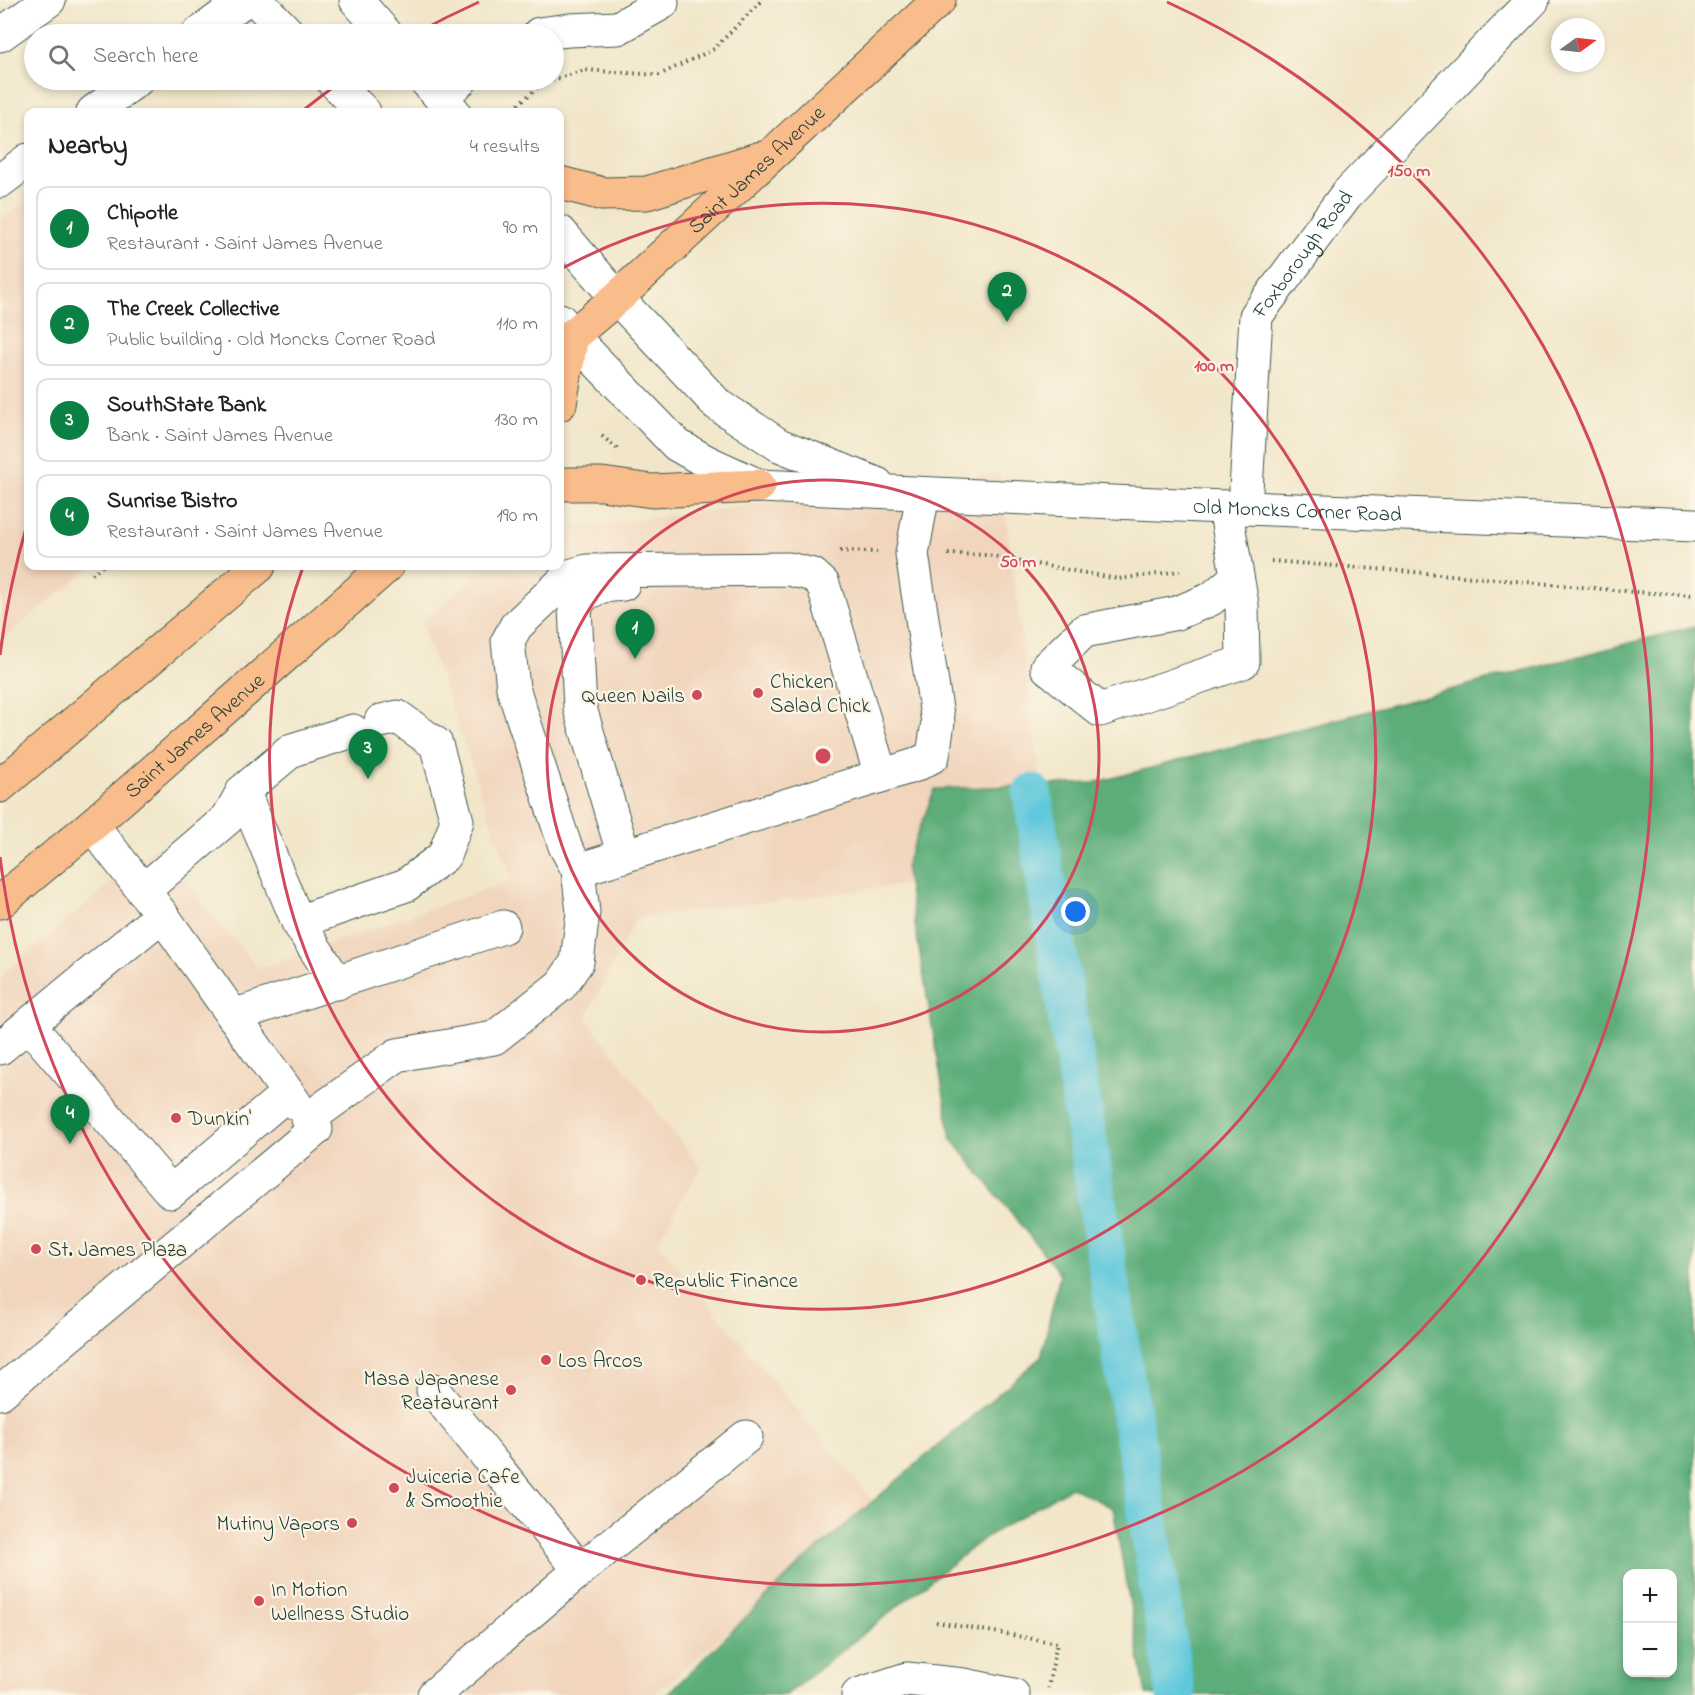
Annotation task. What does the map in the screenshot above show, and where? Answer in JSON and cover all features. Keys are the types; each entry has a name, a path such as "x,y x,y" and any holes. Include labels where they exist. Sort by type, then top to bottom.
{"main road":[{"name":"Saint James Avenue","path":"564,332 617,298 939,0"},
{"path":"564,184 603,194 647,193 769,155"},
{"path":"564,484 602,484 652,491 759,486"},
{"path":"0,786 254,570"},
{"name":"Saint James Avenue","path":"0,902 92,825 382,570"}],"street":[{"path":"0,35 49,0"},
{"path":"212,24 245,0"},
{"path":"256,0 279,24"},
{"path":"356,0 377,24"},
{"name":"Foxborough Road","path":"1236,570 1211,599 1177,613 1084,631 1047,667 1100,710 1243,662 1242,604 1236,570 1235,508 1256,316 1346,195 1533,0"},
{"path":"564,31 618,28 662,1"},
{"path":"98,108 123,90"},
{"path":"342,90 360,108"},
{"path":"0,181 24,163"},
{"path":"564,237 617,298 717,404 779,445 912,494 912,554 938,722 933,756 916,765 578,870"},
{"path":"564,332 677,445 759,486"},
{"name":"Old Moncks Corner Road","path":"759,486 1235,508 1695,525"},
{"path":"29,1024 171,1192 397,1055 494,1038 561,985 577,962 583,912 578,870 565,846 513,688 508,641 516,626 568,576 587,571 789,569 818,580"},
{"path":"818,580 881,776"},
{"path":"624,856 580,708 575,608 583,595 602,586 642,582 818,580"},
{"path":"0,1048 29,1024 152,903 228,818 243,791 292,750 398,717 436,744 457,820 444,856 406,885 298,921"},
{"path":"243,791 298,921 337,983"},
{"path":"92,825 152,903 302,1111"},
{"path":"233,1016 503,927"},
{"path":"0,1393 302,1111"},
{"path":"433,1390 580,1570"},
{"path":"454,1689 580,1570 746,1437"},
{"path":"858,1695 907,1679 964,1685 1013,1695"}],"path":[{"path":"564,76 585,70 660,75 714,49 762,0"},
{"path":"514,108 535,90"},
{"path":"837,550 987,555 1118,579 1236,570 1269,561 1695,595"},
{"path":"92,574 98,570"},
{"path":"936,1622 1057,1643 1047,1695"}],"shaded area":[{"path":"24,204 24,570 88,570 0,641 0,220"},
{"path":"1000,473 1046,824 972,876 635,919 586,1018 701,1168 657,1242 878,1507 653,1695 0,1695 0,976 156,846 258,969 512,880 421,622 483,570 564,570 564,529"}],"green space":[{"path":"1695,626 1695,1695 1146,1695 1113,1508 1071,1487 984,1538 786,1695 667,1695 800,1564 1041,1357 1060,1274 951,1138 905,866 935,789 1093,783"}],"waterway":[{"path":"1032,793 1176,1695"}],"place":[{"name":"The Creek Collective","path":"1007,322"},
{"name":"Chipotle","path":"635,659"},
{"name":"Chicken Salad Chick","path":"758,693"},
{"name":"Queen Nails","path":"697,695"},
{"name":"SouthState Bank","path":"368,779"},
{"name":"Dunkin'","path":"176,1118"},
{"name":"Sunrise Bistro","path":"70,1144"},
{"name":"St. James Plaza","path":"36,1249"},
{"name":"Republic Finance","path":"641,1280"},
{"name":"Los Arcos","path":"546,1360"},
{"name":"Masa Japanese Reataurant","path":"511,1390"},
{"name":"Juiceria Cafe & Smoothie","path":"394,1488"},
{"name":"Mutiny Vapors","path":"352,1523"},
{"name":"In Motion Wellness Studio","path":"259,1601"}]}
